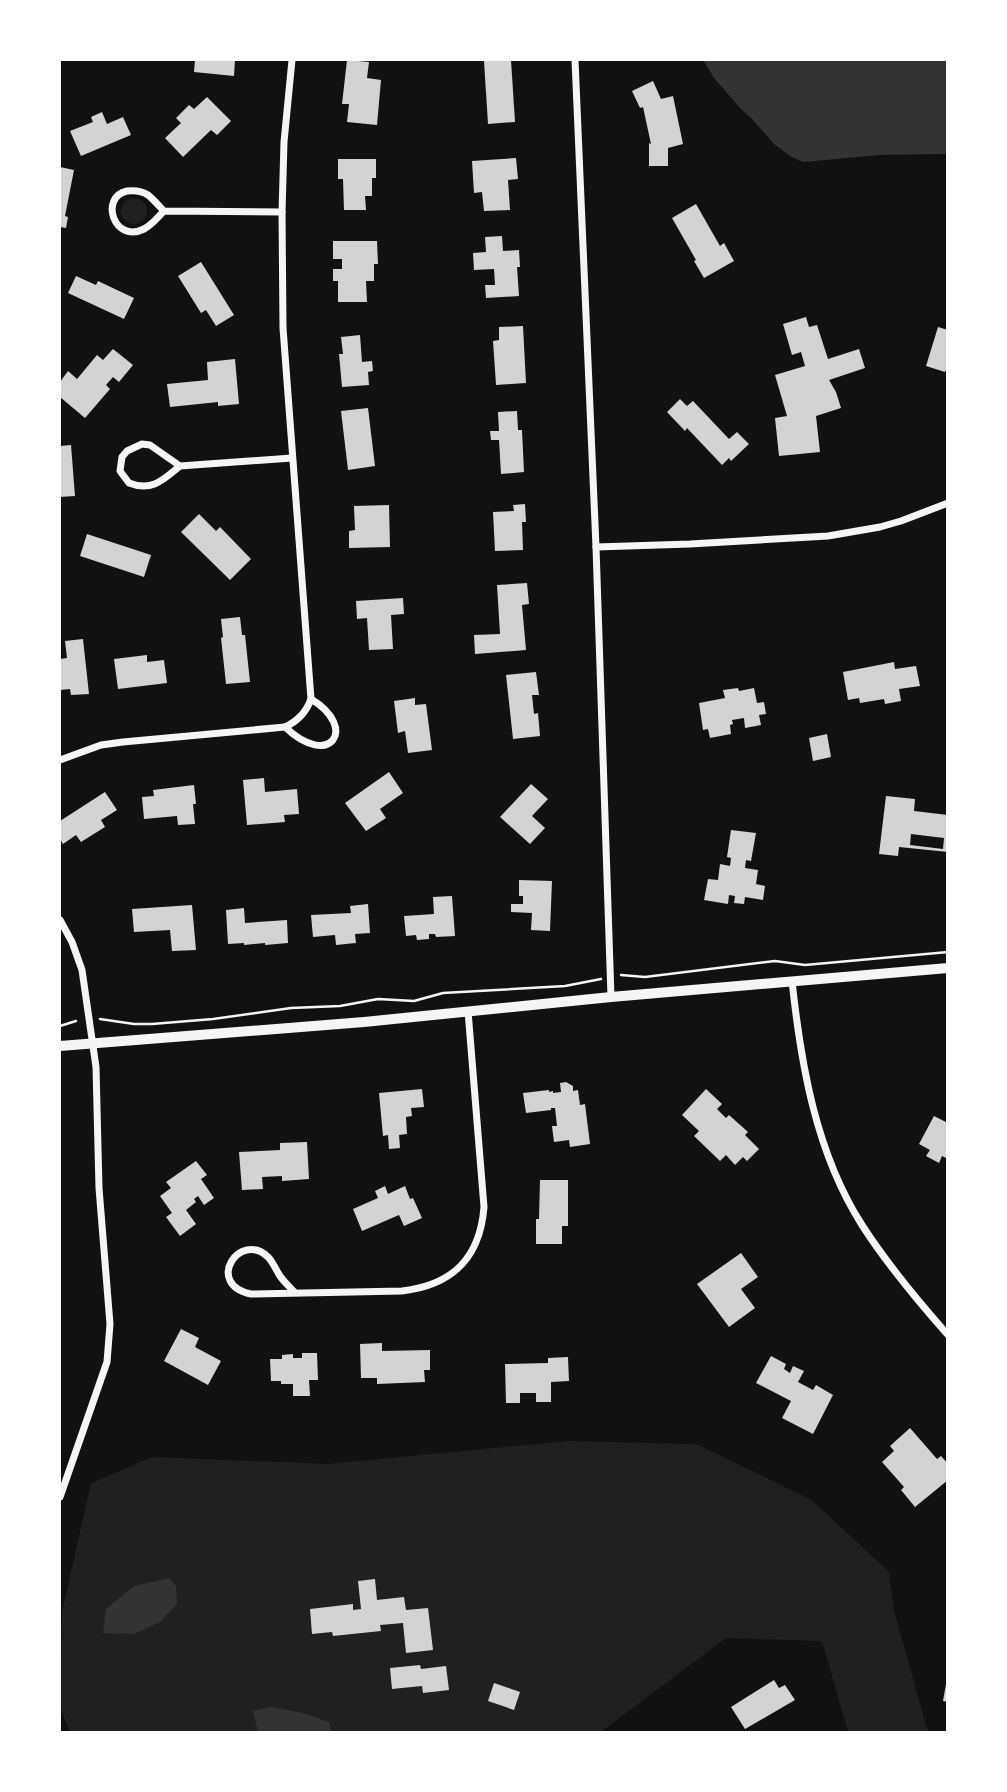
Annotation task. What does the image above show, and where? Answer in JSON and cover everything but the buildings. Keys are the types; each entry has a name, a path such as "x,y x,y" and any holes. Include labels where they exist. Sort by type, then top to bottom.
{"street":[{"path":"60,760 101,745 123,741 285,727 295,722 309,707 311,699 283,328 284,142 292,60"},
{"path":"575,60 596,547 611,998"},
{"path":"164,211 150,225 136,232 120,229 112,214 117,197 122,192 131,190 147,194 164,211 282,212"},
{"path":"180,467 150,445 142,444 127,451 122,457 120,471 129,483 143,487 159,482 180,467 292,458"},
{"path":"596,547 828,536 891,524 947,503"},
{"path":"285,727 310,745 318,747 329,743 337,729 334,721 311,699"},
{"path":"60,920 72,942 82,970 96,1067 100,1211 110,1324 107,1362 60,1497"},
{"path":"60,1046 947,968"},
{"path":"792,981 807,1079 819,1129 835,1172 861,1224 906,1286 947,1335"},
{"path":"295,1293 268,1257 258,1251 239,1253 232,1259 229,1266 231,1283 241,1292 251,1294 295,1293 416,1289 451,1275 469,1257 480,1233 484,1207 468,1011"}],"path":[{"path":"623,975 645,977 775,961 805,965 947,952"},
{"path":"100,1019 152,1024 291,1008 340,1006 378,999 414,1001 443,993 565,986 596,980"},
{"path":"60,1026 73,1021"}],"shaded area":[{"path":"703,60 947,60 947,154 880,155 803,162 774,144 714,78"},
{"path":"134,198 143,202 147,211 143,220 134,224 125,220 121,211 125,202"},
{"path":"568,1441 696,1444 812,1500 889,1572 894,1611 928,1732 848,1732 822,1641 726,1638 601,1732 70,1732 60,1707 62,1612 91,1483 152,1457 327,1464"},
{"path":"169,1578 176,1586 177,1604 160,1622 134,1634 103,1633 106,1609 134,1586"},
{"path":"270,1707 303,1713 329,1722 331,1732 258,1732 253,1711"}]}
